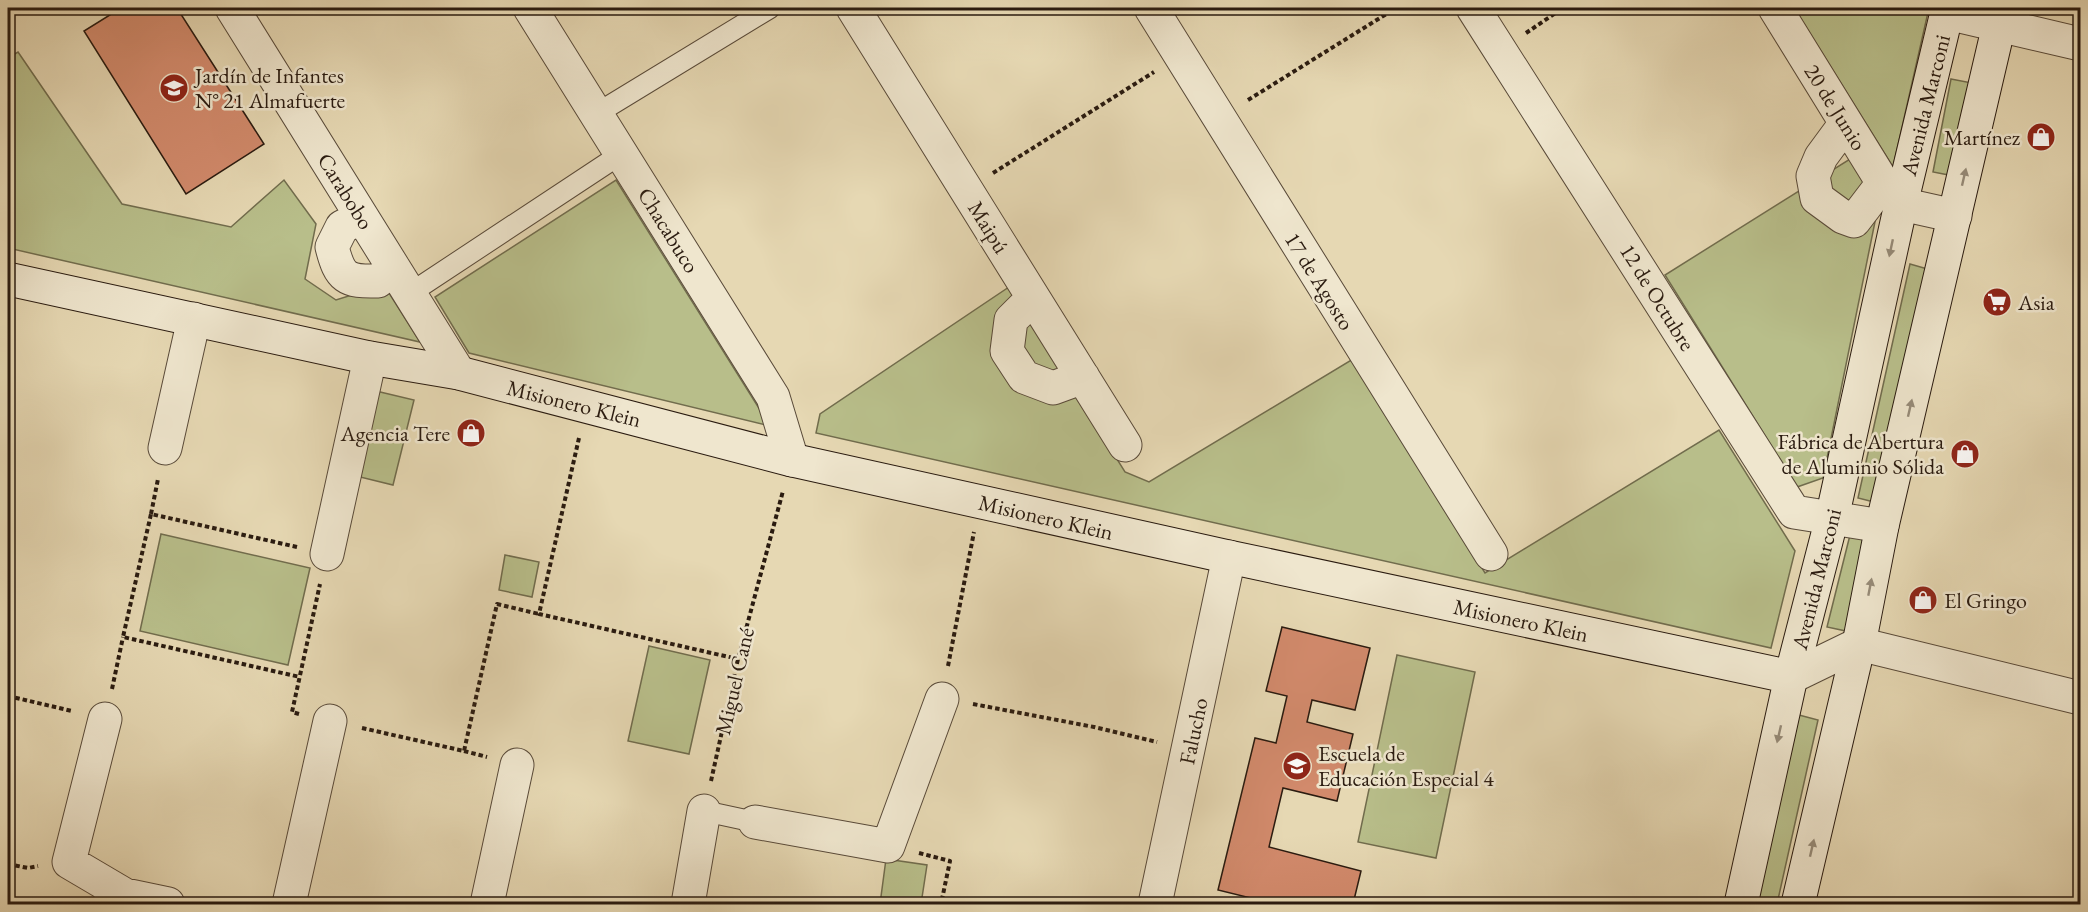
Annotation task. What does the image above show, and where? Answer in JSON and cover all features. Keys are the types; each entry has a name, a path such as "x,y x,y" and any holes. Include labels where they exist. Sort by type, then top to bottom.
{"street":[{"name":"Carabobo","path":"232,8 459,373"},
{"name":"Chacabuco","path":"530,8 773,398 792,460"},
{"name":"Maipú","path":"853,8 1125,446"},
{"name":"17 de Agosto","path":"1151,8 1491,554"},
{"name":"12 de Octubre","path":"1473,8 1794,512 1882,526"},
{"name":"20 de Junio","path":"1775,8 1892,193"},
{"path":"1948,10 2001,16 2080,44"},
{"name":"Avenida Marconi","path":"1741,904 1791,677 1832,518 1892,193 1948,10"},
{"path":"1798,904 1859,644 1882,526 2001,16"},
{"path":"1846,123 1821,157 1813,176 1817,198 1854,222 1892,193 1955,216"},
{"path":"362,217 342,227 332,247 338,269 356,282 378,281 393,267"},
{"name":"Misionero Klein","path":"8,279 370,358 459,373 792,460 1229,557 1791,677"},
{"path":"1033,298 1011,320 1008,351 1018,369 1024,377 1053,388 1083,377"},
{"path":"165,448 194,319"},
{"path":"327,554 370,358"},
{"name":"Falucho","path":"1155,904 1229,557"},
{"path":"1791,677 1859,644 2080,698"},
{"path":"755,822 888,846 942,699"},
{"path":"105,719 69,862 117,900 168,904"},
{"path":"289,904 330,720"},
{"path":"487,904 517,765"},
{"path":"688,904 704,811"}],"lane":[{"path":"597,114 770,8"},
{"path":"410,294 621,154"},
{"path":"704,811 755,822"}],"path":[{"path":"1219,118 1396,8"},
{"path":"1500,50 1563,8"},
{"path":"967,190 1181,56"},
{"path":"539,614 587,405"},
{"name":"Miguel Cané","path":"704,811 738,658 792,460"},
{"path":"980,502 942,699 1095,727 1189,749"},
{"path":"8,696 105,719 151,514 327,554 292,712 464,751 497,604 738,658"},
{"path":"123,637 300,677"},
{"path":"888,846 950,861 941,904"}],"green space":[{"path":"1794,8 1929,8 1893,167"},
{"path":"18,52 122,204 231,227 284,180 316,224 305,279 336,300 384,285 420,342 8,248 8,58"},
{"path":"1951,79 1972,83 1954,176 1933,172"},
{"path":"1850,159 1878,207 1823,478 1797,487 1665,275"},
{"path":"616,180 770,426 469,353 435,297"},
{"path":"1910,264 1931,270 1878,503 1858,498"},
{"path":"1009,287 1125,472 1149,482 1353,359 1485,573 1719,430 1795,551 1771,648 816,433 820,414"},
{"path":"376,391 414,400 393,485 356,476"},
{"path":"161,534 310,568 288,665 140,631"},
{"path":"1850,535 1868,540 1846,631 1827,627"},
{"path":"505,555 539,562 532,597 499,590"},
{"path":"649,646 710,660 689,754 628,741"},
{"path":"1397,655 1475,672 1436,858 1358,842"},
{"path":"1799,715 1818,720 1777,904 1757,904"},
{"path":"886,859 927,865 921,904 880,904"}],"building":[{"name":"Jardín de Infantes N° 21 Almafuerte","path":"121,8 177,8 264,144 186,194 84,31"},
{"name":"Escuela de Educación Especial 4","path":"1282,627 1370,648 1355,710 1312,700 1307,722 1353,734 1337,801 1283,788 1269,847 1361,871 1353,904 1275,904 1218,890 1255,738 1276,743 1287,696 1266,691"}],"place":[{"name":"Jardín de Infantes N° 21 Almafuerte","path":"174,88"},
{"name":"Martínez","path":"2041,137"},
{"name":"Asia","path":"1997,302"},
{"name":"Agencia Tere","path":"471,433"},
{"name":"Fábrica de Abertura de Aluminio Sólida","path":"1965,454"},
{"name":"El Gringo","path":"1923,600"},
{"name":"Escuela de Educación Especial 4","path":"1297,766"}]}
